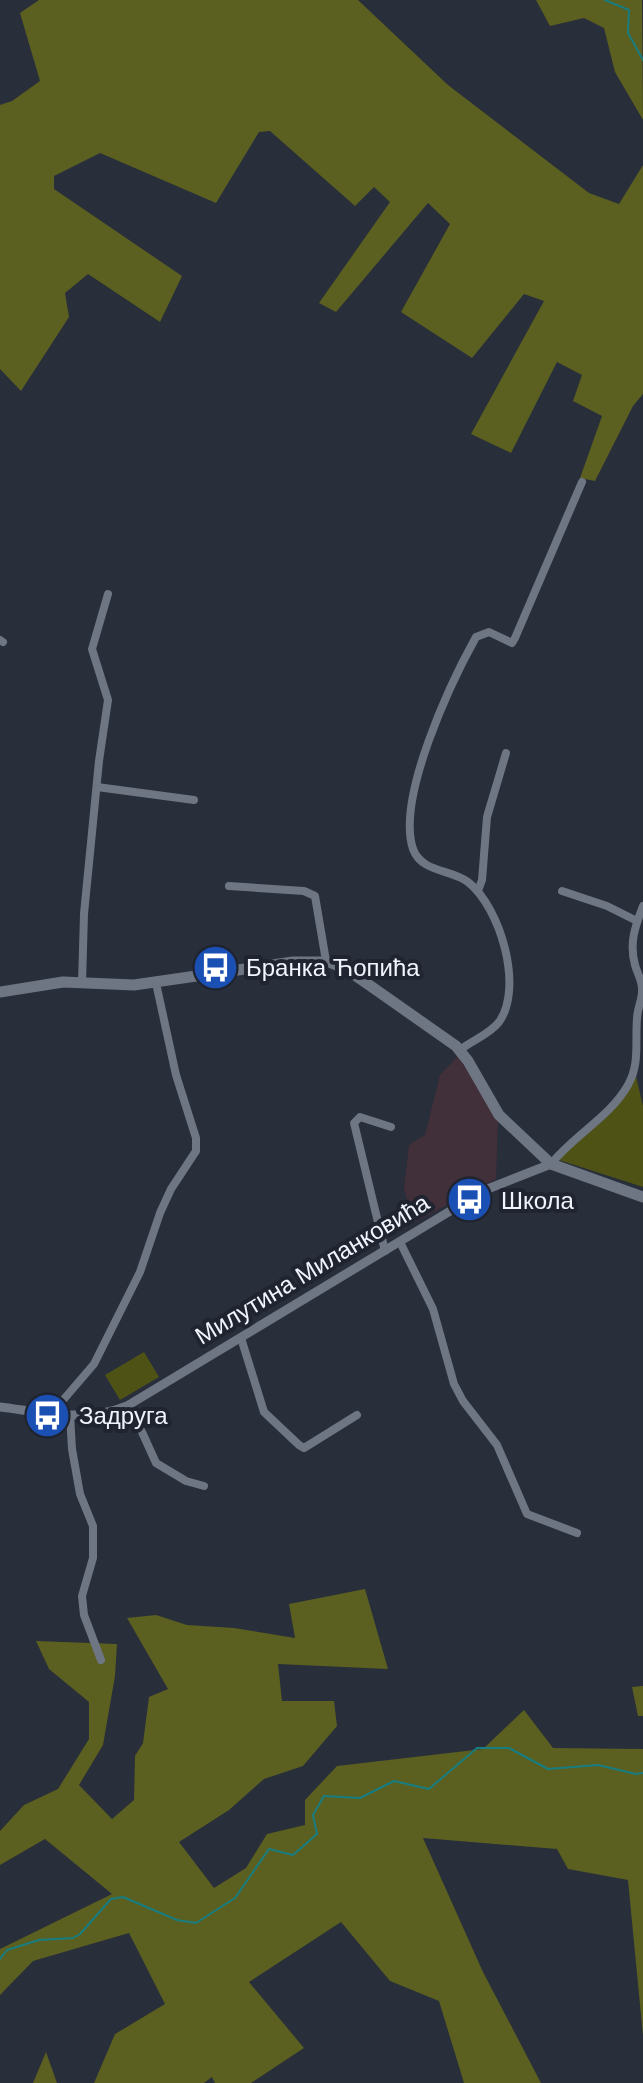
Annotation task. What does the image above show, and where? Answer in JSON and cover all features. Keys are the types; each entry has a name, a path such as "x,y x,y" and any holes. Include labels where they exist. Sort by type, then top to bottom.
{"main road":[{"path":"0,992 53,982 115,986 156,983 293,962 326,961 349,971 460,1050 499,1115 551,1164 643,1197"}],"street":[{"path":"460,1050 494,1027 503,1015 508,998 508,974 500,930 490,906 478,891 458,875 425,865 414,850 412,819 417,775 426,744 476,637 489,632 512,643 515,638 582,482"},
{"path":"82,983 84,914 108,700 92,649 108,594"},
{"path":"478,891 482,880 487,817 506,753"},
{"path":"97,787 194,800"},
{"path":"229,886 304,891 315,896 326,961"},
{"path":"562,891 607,906 637,921"},
{"path":"551,1164 565,1147 607,1112 630,1081 637,1060 637,1017 643,993 632,951 632,935 643,906"},
{"path":"52,1413 94,1364 140,1272 171,1189 196,1151 196,1138 176,1075 156,983"},
{"path":"385,1251 354,1123 362,1117 391,1127"},
{"name":"Милутина Миланковића","path":"0,1407 70,1415 99,1414 127,1406 498,1184 551,1164"},
{"path":"400,1242 433,1309 454,1384 463,1401 497,1445 527,1514 577,1533"},
{"path":"241,1338 264,1412 299,1445 304,1448 357,1415"},
{"path":"127,1406 156,1463 186,1481 204,1486"},
{"path":"70,1415 80,1494 93,1526 93,1558 82,1596 84,1615 101,1660"}],"shaded area":[{"path":"458,1056 498,1120 496,1179 413,1223 404,1188 409,1145 425,1135 440,1075"}],"green space":[{"path":"39,0 358,0 448,85 589,193 619,204 643,165 643,394 633,406 595,481 580,478 602,416 573,401 582,375 557,362 511,453 471,434 544,301 524,294 472,358 401,312 450,224 428,203 336,312 319,303 390,202 374,187 355,206 270,131 259,132 216,203 100,153 54,176 54,189 182,276 160,322 88,274 65,293 69,317 21,391 0,369 0,105 12,101 40,81 20,13"},
{"path":"536,0 642,0 643,120 615,72 604,28 584,18 550,26"},
{"path":"635,1072 643,1106 643,1187 559,1160 577,1140 601,1122"},
{"path":"144,1352 159,1377 120,1400 105,1375"},
{"path":"365,1589 388,1669 278,1664 282,1701 334,1701 337,1726 303,1766 264,1779 229,1810 179,1842 214,1888 246,1868 267,1834 305,1825 305,1800 337,1766 483,1749 524,1710 553,1748 643,1749 643,2036 628,1880 568,1869 557,1849 423,1838 483,1972 541,2083 464,2083 439,2001 390,1981 341,1922 249,1982 304,2048 251,2083 215,2083 212,2077 204,2083 94,2083 115,2034 165,2004 129,1933 33,1961 0,1995 0,1949 112,1894 45,1839 0,1865 0,1831 24,1805 58,1789 89,1739 89,1702 49,1669 36,1641 117,1644 115,1676 103,1745 79,1785 112,1819 134,1800 135,1756 143,1743 149,1697 168,1689 127,1618 156,1615 187,1625 234,1628 295,1638 289,1604"},
{"path":"643,1686 643,1716 638,1716 632,1687"},
{"path":"46,2052 57,2083 33,2083"}],"waterway":[{"path":"605,0 629,10 628,33 643,60"},
{"path":"0,1959 7,1950 39,1940 73,1938 111,1899 123,1897 177,1920 196,1923 235,1898 269,1849 293,1855 317,1834 313,1815 324,1796 360,1798 394,1781 429,1789 477,1748 509,1748 548,1769 598,1765 643,1773"}],"place":[{"name":"Бранка Ћопића","path":"215,967"},
{"name":"Школа","path":"470,1200"},
{"name":"Задруга","path":"48,1415"}]}
